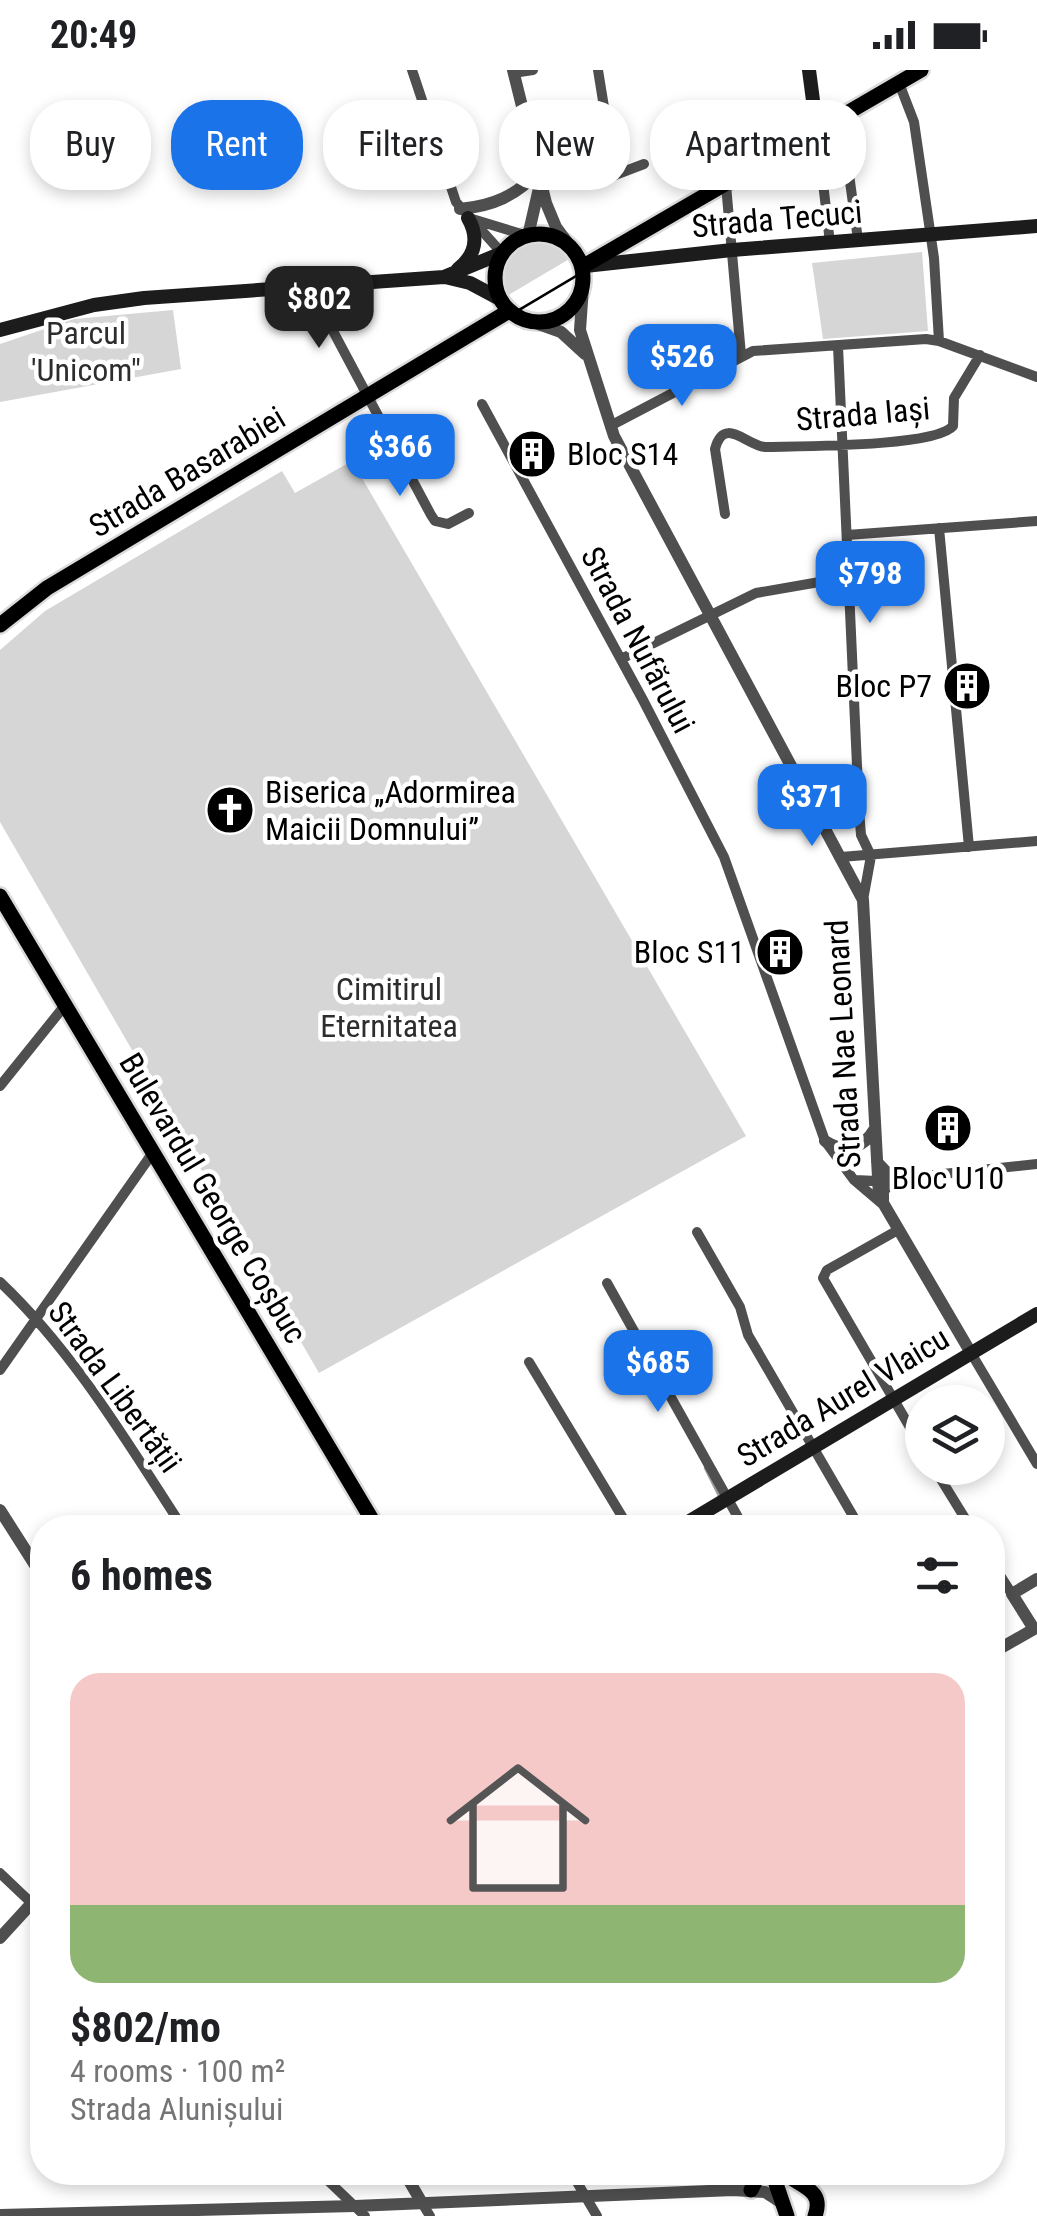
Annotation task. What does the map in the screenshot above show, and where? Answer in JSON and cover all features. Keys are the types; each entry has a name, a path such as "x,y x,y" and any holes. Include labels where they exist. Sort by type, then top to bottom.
{"main road":[{"path":"809,70 813,100"},
{"path":"866,102 921,70"},
{"path":"582,267 717,190"},
{"path":"444,277 463,266 474,248 473,227 464,214"},
{"name":"Strada Tecuci","path":"582,267 732,250 1037,226"},
{"path":"0,330 128,300 444,277 470,283 504,305 533,322 559,318 570,310 582,287 582,267 570,246 550,236 528,236 509,245 502,253 495,276 504,305"},
{"path":"444,277 502,253"},
{"name":"Strada Basarabiei","path":"0,625 48,588 366,396 504,305"},
{"name":"Bulevardul George Coșbuc","path":"0,896 369,1515"},
{"name":"Strada Aurel Vlaicu","path":"699,1515 1037,1314"},
{"path":"751,2190 754,2185"},
{"path":"783,2206 790,2188 807,2187 815,2193 818,2203 814,2216"}],"street":[{"path":"412,70 464,214 502,253"},
{"path":"520,100 513,71 534,70"},
{"path":"598,70 603,100"},
{"path":"898,83 914,122 931,235 939,340"},
{"path":"630,169 644,164"},
{"path":"464,214 496,203 518,190"},
{"path":"464,214 528,236 536,190"},
{"path":"543,190 552,219 570,246"},
{"path":"726,190 741,356"},
{"path":"824,190 830,242"},
{"path":"851,190 858,240"},
{"path":"309,286 435,520 448,524 468,513"},
{"name":"Strada Nae Leonard","path":"582,287 579,316 585,355 610,426 864,900 877,1181 882,1204 971,1353"},
{"path":"533,322 561,332 585,355"},
{"path":"610,426 753,351 939,340 1037,377"},
{"path":"838,346 860,835 871,856 864,900"},
{"name":"Strada Iași","path":"725,514 715,449 724,435 742,436 755,446 842,445 946,434 953,426 954,398 980,355"},
{"name":"Strada Nufărului","path":"482,404 724,857 825,1141 854,1180 882,1204"},
{"path":"847,535 1037,520"},
{"path":"939,528 969,847"},
{"path":"620,659 756,592 848,577"},
{"path":"841,856 1037,841"},
{"path":"0,1086 66,1004"},
{"path":"825,1141 839,1148 854,1148 874,1130"},
{"path":"0,1370 154,1151"},
{"path":"876,1160 893,1179"},
{"path":"854,1180 1037,1164"},
{"path":"882,1204 884,1190 893,1179"},
{"path":"898,1230 827,1270 824,1278 905,1419"},
{"path":"696,1232 740,1307 748,1336 852,1515"},
{"name":"Strada Libertății","path":"0,1282 38,1317 108,1412 175,1515"},
{"path":"607,1283 737,1515"},
{"path":"971,1353 1037,1464"},
{"path":"529,1362 621,1515"},
{"path":"944,1485 963,1515"},
{"path":"0,1510 30,1557"},
{"path":"1012,1594 1037,1579"},
{"path":"1005,1583 1035,1632 1005,1647"},
{"path":"0,1873 30,1901"},
{"path":"0,1938 30,1914"},
{"path":"333,2185 360,2211"},
{"path":"412,2185 430,2216"},
{"path":"578,2185 597,2216"},
{"path":"0,2215 360,2211 422,2202 751,2190 765,2192 783,2206"}],"green space":[{"path":"536,240 554,243 571,258 505,297 502,268 517,248"},
{"path":"922,252 928,331 823,339 812,263"},
{"name":"Parcul 'Unicom\"","path":"173,310 181,369 0,402 0,344 74,319"},
{"name":"Cimitirul Eternitatea","path":"352,461 746,1136 319,1373 0,822 0,650 45,611 282,471 295,493"}],"waterway":[{"path":"705,1468 719,1496"}],"tram line":[{"path":"0,627 49,589 923,70"}],"place":[{"name":"Bloc S14","path":"532,454"},
{"name":"Bloc P7","path":"967,686"},
{"name":"Biserica „Adormirea Maicii Domnului”","path":"230,810"},
{"name":"Bloc S11","path":"780,952"},
{"name":"Bloc U10","path":"948,1128"}]}
